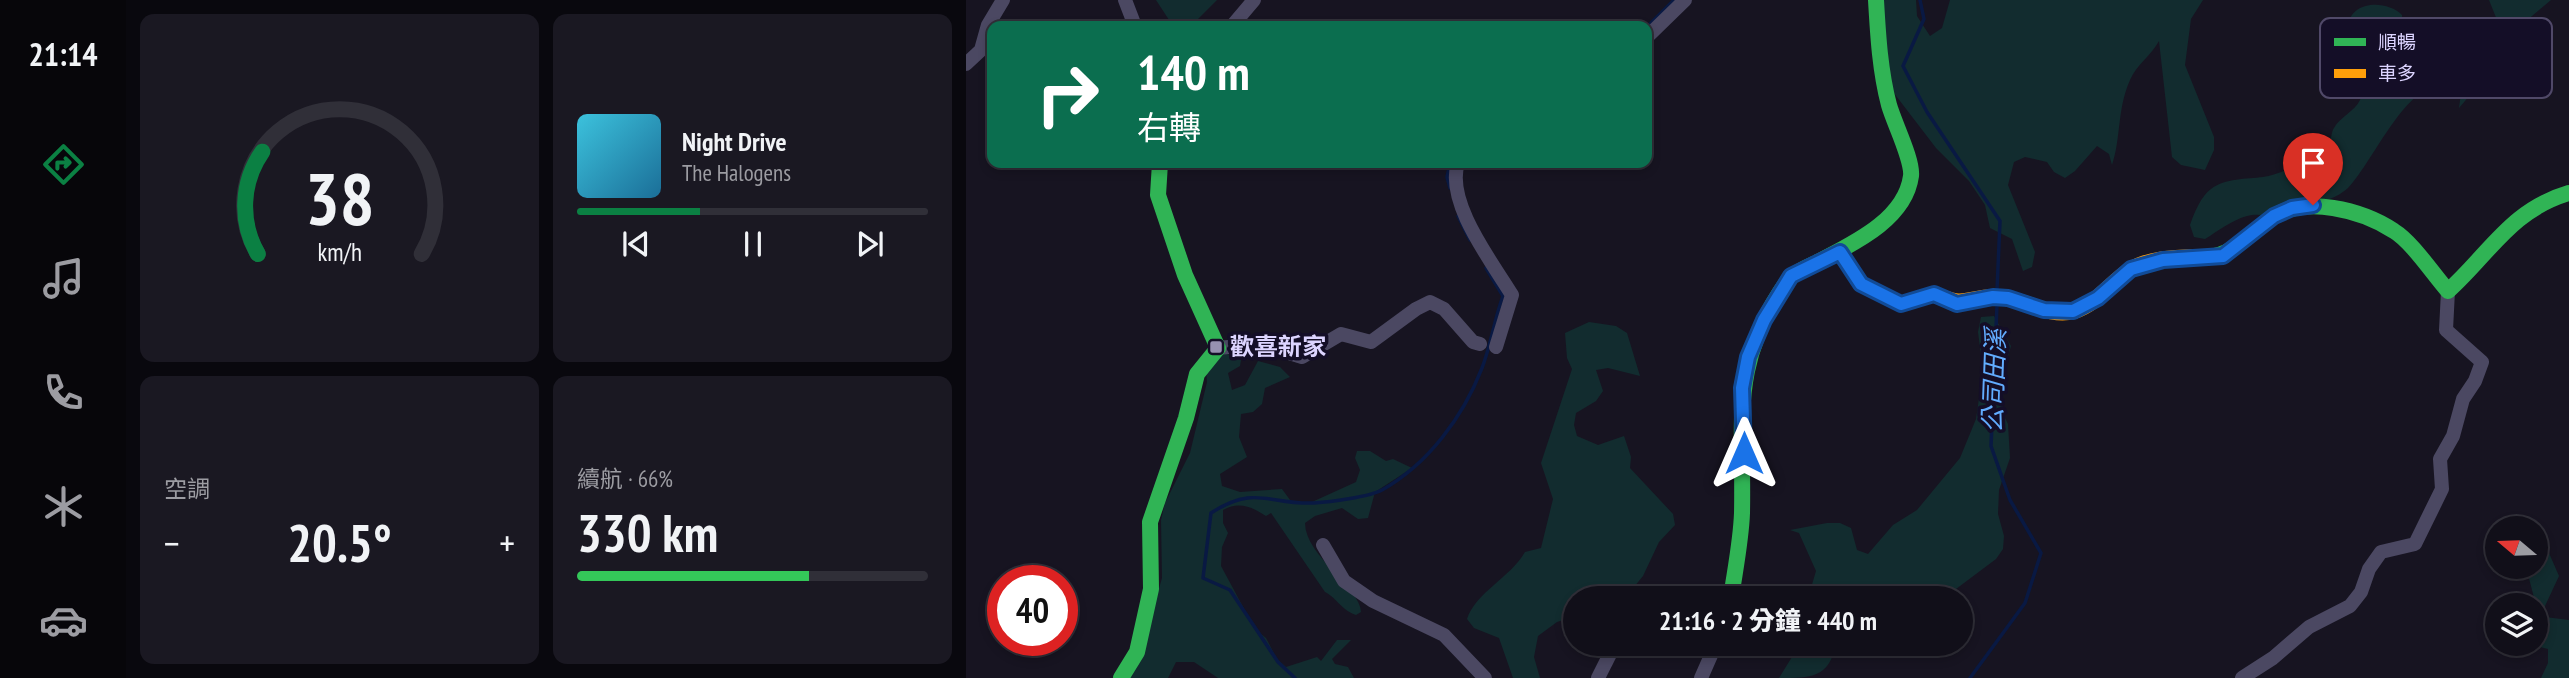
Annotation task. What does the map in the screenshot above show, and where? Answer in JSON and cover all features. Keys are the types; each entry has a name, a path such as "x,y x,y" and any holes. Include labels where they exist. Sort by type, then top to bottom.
{"street":[{"path":"990,21 1003,0"},
{"path":"1125,0 1133,21"},
{"path":"1235,21 1254,0"},
{"path":"1652,32 1685,0"},
{"path":"1733,586 1742,517 1742,388 1748,357 1764,320 1791,276 1865,237 1893,211 1909,186 1912,173 1889,104 1879,51 1876,0"},
{"path":"966,64 981,50 987,28"},
{"path":"1160,168 1158,195 1185,275 1217,348"},
{"path":"1456,168 1455,173 1465,218 1512,295 1496,347"},
{"path":"2242,678 2273,658 2309,627 2350,607 2361,592 2368,569 2381,552 2415,544 2430,519 2442,489 2440,459 2453,436 2463,399 2475,381 2482,362 2446,330 2448,291 2510,223 2532,208 2569,193"},
{"path":"1840,252 1861,284 1901,304 1934,294 1957,304 2000,298 2044,310 2073,311 2098,298 2131,269 2163,260 2223,256 2274,216 2292,208 2313,205 2340,208 2395,231 2448,291"},
{"path":"1121,678 1137,652 1151,589 1150,522 1186,418 1197,374 1217,348 1260,344 1302,357 1341,334 1371,342 1430,302 1444,309 1473,342 1480,344"},
{"path":"1323,545 1344,581 1373,601 1444,635 1485,678"},
{"path":"1598,678 1609,656"},
{"path":"1701,678 1711,656"}],"green space":[{"path":"1156,0 1217,0 1196,21 1170,21"},
{"path":"1881,0 1916,0 1917,16 1930,36 1942,28 1950,0 2203,0 2191,19 2185,65 2214,137 2214,150 2205,170 2181,165 2172,157 2159,41 2133,75 2126,91 2112,165 2109,154 2097,146 2075,171 2065,178 2054,172 2047,162 2025,157 2014,162 2008,185 2035,252 2032,267 2023,271 2012,239 1990,228 1985,205 1969,181 1936,148 1890,88"},
{"path":"2489,0 2551,0 2530,18 2496,18"},
{"path":"2370,5 2388,7 2402,15 2402,18 2351,18 2356,11"},
{"path":"2416,98 2394,121 2348,188 2323,202 2273,215 2241,218 2205,239 2194,237 2190,225 2207,192 2229,181 2271,175 2307,159 2329,142 2337,124 2360,100"},
{"path":"2460,98 2468,98 2459,108"},
{"path":"1994,316 2011,346 2004,370 2003,402 2003,414 2008,424 2010,458 1999,490 1998,514 2004,536 2003,549 1996,559 1960,586 1812,586 1816,571 1799,533 1790,530 1840,523 1851,528 1857,550 1868,554 1893,525 1917,510 1960,458 1976,419 1983,371 1978,332 1981,317"},
{"path":"1589,322 1616,326 1627,333 1640,376 1608,368 1596,370 1603,391 1596,401 1576,413 1574,425 1577,436 1598,445 1624,436 1631,457 1630,468 1673,514 1675,525 1659,542 1643,576 1635,586 1563,586 1563,620 1538,636 1534,657 1540,678 1513,678 1499,638 1474,628 1467,619 1471,609 1511,570 1525,552 1541,548 1553,499 1541,463 1572,369 1567,358 1565,333"},
{"path":"1225,353 1241,360 1240,366 1228,373 1232,390 1245,385 1258,361 1280,367 1290,377 1265,388 1262,404 1253,412 1241,414 1239,437 1247,457 1220,474 1222,486 1240,492 1282,489 1293,504 1312,502 1356,482 1360,470 1355,458 1357,451 1370,451 1386,461 1393,459 1412,468 1375,492 1368,518 1358,519 1342,508 1315,516 1305,523 1307,535 1314,547 1359,603 1361,612 1356,615 1325,592 1271,513 1266,516 1240,506 1223,510 1223,523 1228,533 1222,547 1221,566 1255,629 1266,638 1277,659 1286,667 1317,657 1321,661 1337,640 1351,640 1332,659 1335,664 1348,667 1354,678 1218,678 1194,662 1176,662 1168,678 1127,678 1141,652 1162,578 1161,520 1165,503 1190,453 1207,382 1206,370"},
{"path":"2548,551 2559,576 2548,600 2548,593 2533,593 2529,579 2548,579"},
{"path":"2548,617 2569,620 2569,678 2541,678 2548,663"},
{"path":"1793,656 1833,656 1829,664 1817,674 1779,678"}],"waterway":[{"name":"公司田溪","path":"1652,22 1674,0"},
{"name":"公司田溪","path":"1920,0 1924,19 1903,66 1927,112 2000,221 1997,290"},
{"name":"公司田溪","path":"1449,168 1447,177 1450,188"},
{"name":"公司田溪","path":"1458,216 1470,240"},
{"name":"公司田溪","path":"1295,678 1278,662 1230,590 1203,578 1211,513 1240,499 1262,498 1314,503 1368,495 1382,490 1414,467 1429,453 1454,421 1482,368 1503,296 1486,268"},
{"name":"公司田溪","path":"1970,678 2025,603 2041,553 2010,500 1991,446 1997,305"}],"traffic: fast":[{"path":"1733,586 1742,513 1744,392 1748,365 1757,337 1770,309 1789,279 1874,230 1898,206 1907,192 1911,176 1909,161 1886,92 1876,0"},
{"path":"1121,678 1137,652 1151,589 1150,522 1186,418 1197,374 1218,348 1185,275 1158,195 1160,168"},
{"path":"2208,257 2226,252 2271,218 2285,211 2300,207 2333,208 2381,223 2401,236 2448,291 2516,221 2549,201 2569,193"}],"traffic: slow":[{"path":"1840,252 1861,284 1901,304 1934,294 1960,302 1996,297 2054,312 2082,308 2139,265 2168,259 2208,257"}],"place":[{"name":"歡喜新家","path":"1216,347"}],"route":[{"path":"1744,453 1742,388 1748,357 1764,320 1791,276 1840,252 1861,284 1901,304 1934,294 1957,304 1968,303 1981,297 1993,297 2008,298 2044,310 2073,311 2098,298 2131,269 2163,260 2223,256 2232,252 2274,216 2292,208 2313,205"}]}
